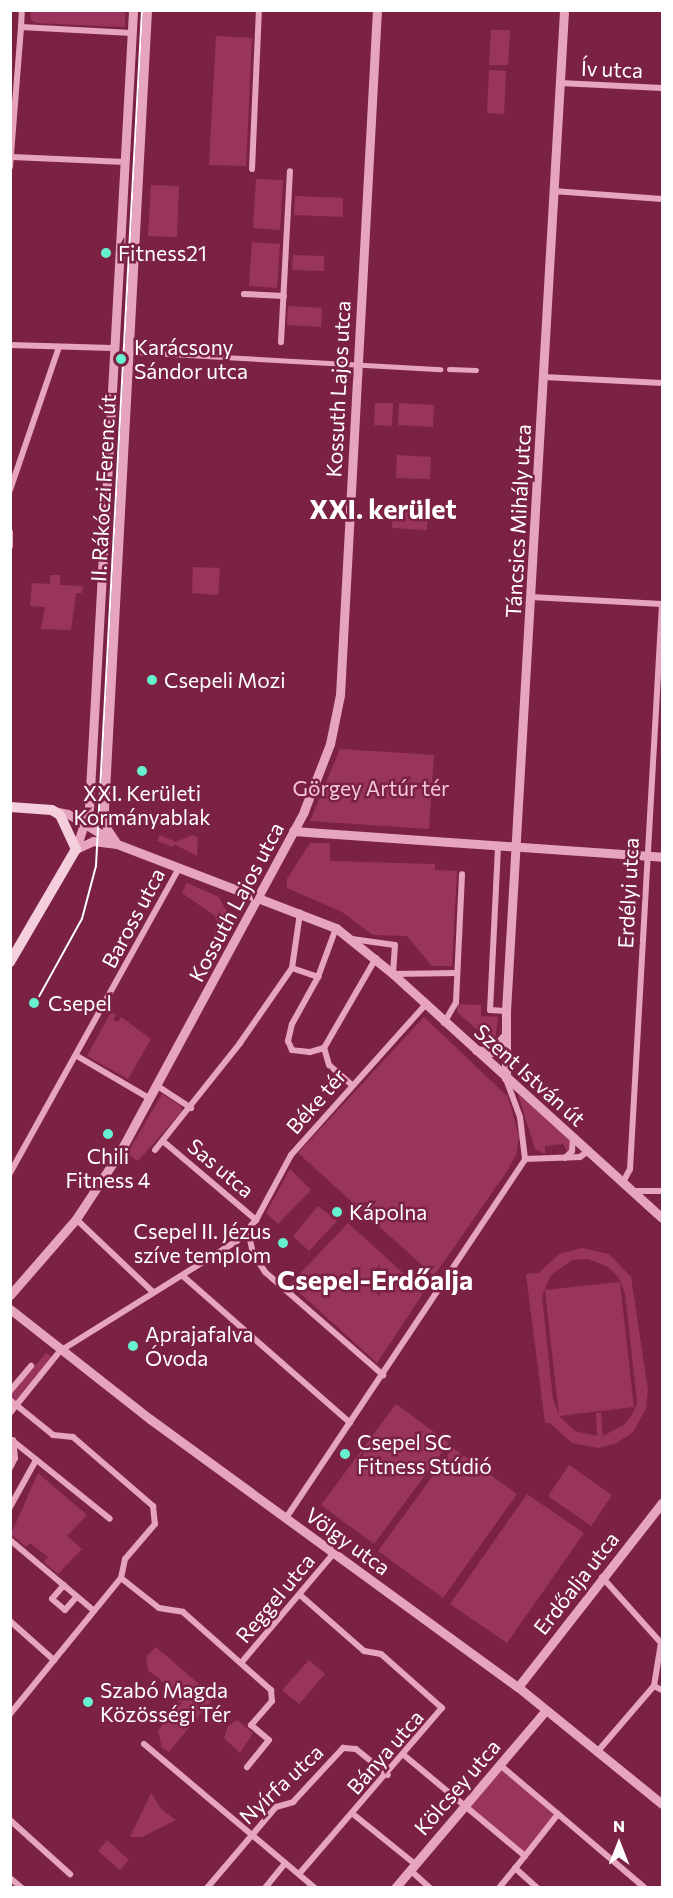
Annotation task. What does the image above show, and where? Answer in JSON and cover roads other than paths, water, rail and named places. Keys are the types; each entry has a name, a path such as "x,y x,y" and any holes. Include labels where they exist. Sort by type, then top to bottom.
{"main road":[{"path":"10,807 52,810 65,821 76,849"},
{"name":"II. Rákóczi Ferenc út","path":"10,962 76,849"}],"street":[{"path":"10,166 22,10"},
{"name":"II. Rákóczi Ferenc út","path":"76,849 89,824 112,348 133,10"},
{"name":"II. Rákóczi Ferenc út","path":"89,824 104,816 147,10"},
{"path":"252,169 259,10"},
{"name":"Kossuth Lajos utca","path":"10,1295 76,1219 149,1098 293,831 323,764 340,695 377,10"},
{"name":"Táncsics Mihály utca","path":"506,1078 506,1011 564,10"},
{"path":"21,27 132,33"},
{"name":"Ív utca","path":"560,83 663,88"},
{"path":"12,157 125,162"},
{"path":"282,342 290,171"},
{"path":"553,190 663,199"},
{"path":"244,294 284,296"},
{"path":"10,345 112,348"},
{"path":"10,490 60,347"},
{"path":"133,352 441,369"},
{"path":"448,369 476,370"},
{"path":"544,377 663,383"},
{"path":"10,532 10,546"},
{"path":"531,597 663,604"},
{"name":"Erdélyi utca","path":"623,1182 630,1169 646,856 663,604"},
{"path":"68,814 80,809 89,795"},
{"name":"Szent István út","path":"52,810 68,814 89,824 117,844"},
{"path":"104,816 107,829 117,844"},
{"path":"293,831 663,857"},
{"name":"Szent István út","path":"76,849 93,841 117,844 336,928 376,958 444,1023 663,1218"},
{"path":"498,847 490,1010 506,1011"},
{"name":"Baross utca","path":"10,1173 77,1056 179,868"},
{"path":"444,1023 456,1002 462,874"},
{"path":"155,1150 191,1108 292,968 300,913"},
{"path":"324,1048 298,1051 288,1044 292,1024 318,977 336,928"},
{"path":"352,939 395,945 393,974 457,973"},
{"path":"352,1085 329,1065 324,1048 376,958"},
{"path":"292,968 318,977"},
{"name":"Béke tér","path":"10,1413 60,1351 231,1246 248,1230 256,1220 291,1155 425,1005"},
{"path":"472,1048 492,1052 505,1033"},
{"path":"77,1056 149,1098"},
{"path":"286,1518 525,1159 520,1117 506,1078"},
{"path":"156,1085 191,1108"},
{"path":"564,1158 575,1144 573,1137"},
{"name":"Sas utca","path":"164,1142 256,1220"},
{"path":"525,1159 580,1156 588,1151"},
{"path":"633,1191 663,1191"},
{"path":"76,1219 153,1292"},
{"path":"248,1230 253,1254 266,1272 383,1375"},
{"path":"184,1276 350,1423"},
{"name":"Völgy utca","path":"10,1308 60,1351 518,1687 663,1804"},
{"path":"10,1390 31,1366"},
{"path":"10,1400 53,1435 73,1437 153,1506 154,1524 125,1558 121,1578 10,1714"},
{"path":"12,1439 110,1520"},
{"path":"10,1468 15,1458 12,1439"},
{"path":"10,1507 36,1460"},
{"name":"Erdőalja utca","path":"518,1687 602,1577 662,1507"},
{"path":"10,1540 93,1610"},
{"name":"Reggel utca","path":"241,1663 334,1553"},
{"path":"598,1751 654,1686 662,1643 602,1577"},
{"name":"Reggel utca","path":"121,1578 159,1608 183,1612 271,1690 272,1701 251,1725 269,1740 247,1767"},
{"path":"64,1585 52,1599 65,1610 77,1596"},
{"name":"Bánya utca","path":"299,1874 405,1755 440,1712 441,1704 381,1654 364,1651 300,1594"},
{"path":"10,1622 54,1660"},
{"path":"654,1686 663,1690"},
{"name":"Kölcsey utca","path":"395,1887 546,1710"},
{"path":"144,1744 315,1887"},
{"name":"Nyírfa utca","path":"207,1887 276,1807 293,1802 343,1748 356,1749 388,1775"},
{"path":"405,1755 525,1856"},
{"path":"500,1765 645,1887"},
{"path":"353,1814 412,1867 430,1887"},
{"path":"499,1887 558,1814"},
{"path":"10,1820 70,1874"},
{"path":"265,1887 285,1863"},
{"path":"515,1868 537,1887"},
{"path":"10,1878 22,1887"}],"tram line":[{"path":"35,1004 82,919 96,866 142,10"}],"place":[{"name":"Fitness21","path":"106,253"},
{"name":"Karácsony Sándor utca","path":"121,359"},
{"name":"Csepeli Mozi","path":"152,680"},
{"name":"XXI. Kerületi Kormányablak","path":"142,771"},
{"name":"Csepel","path":"34,1003"},
{"name":"Chili Fitness 4","path":"108,1134"},
{"name":"Kápolna","path":"337,1212"},
{"name":"Csepel II. Jézus szíve templom","path":"283,1243"},
{"name":"Aprajafalva Óvoda","path":"133,1346"},
{"name":"Csepel SC Fitness Stúdió","path":"345,1454"},
{"name":"Szabó Magda Közösségi Tér","path":"88,1702"}],"district":[{"name":"XXI. kerület","path":"383,509"},
{"name":"Csepel-Erdőalja","path":"375,1280"}],"park label":[{"name":"Görgey Artúr tér","path":"371,788"}]}
